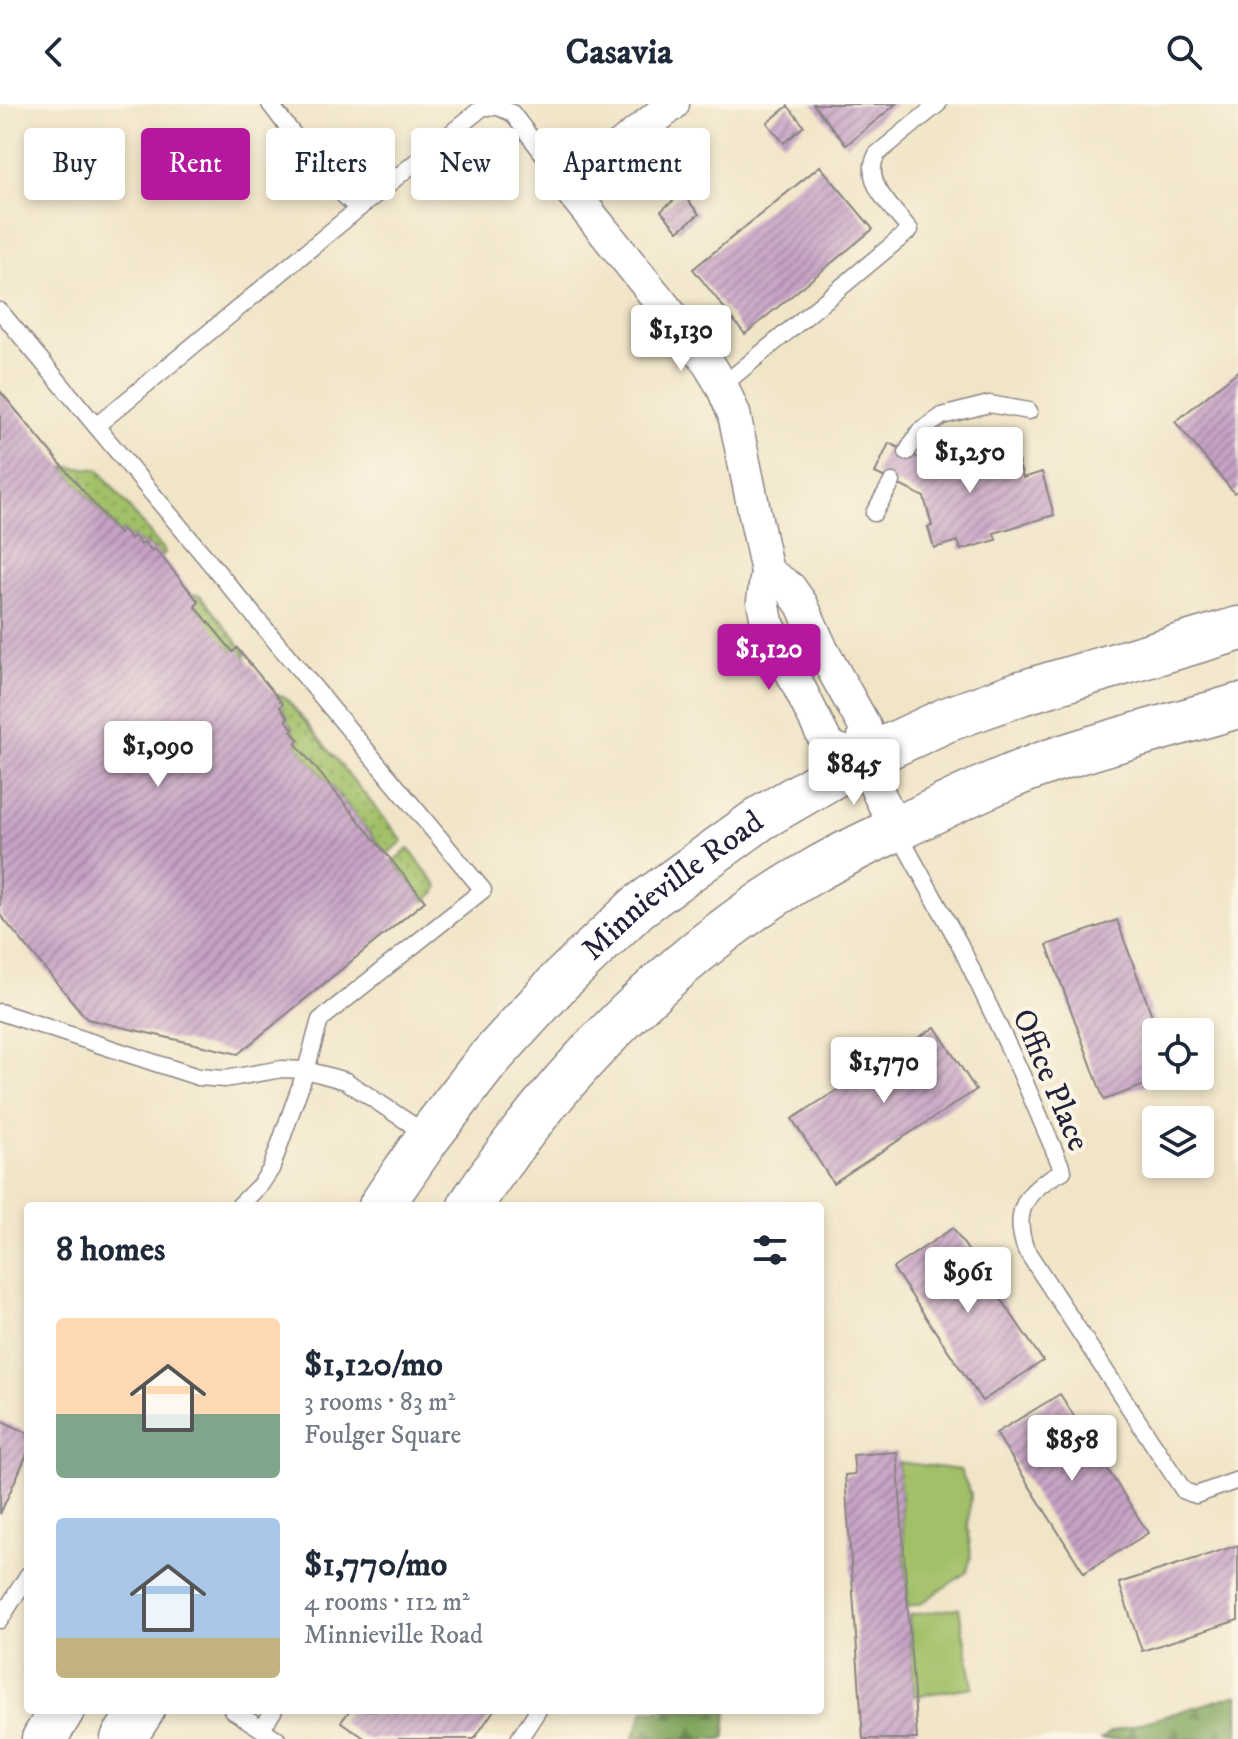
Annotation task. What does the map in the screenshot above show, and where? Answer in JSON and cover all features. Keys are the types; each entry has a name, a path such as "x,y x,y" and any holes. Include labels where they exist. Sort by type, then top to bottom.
{"main road":[{"name":"Minnieville Road","path":"384,1202 429,1136 487,1061 560,981 638,907 761,818 862,759 946,720 1021,693 1238,629"},
{"name":"Minnieville Road","path":"473,1202 527,1124 625,1019 676,971 743,918 815,870 979,789 1057,759 1238,706"},
{"path":"44,1739 60,1714"},
{"path":"123,1739 139,1714"}],"street":[{"path":"643,128 673,104"},
{"path":"578,200 704,356 722,386 734,414 767,572 763,609 778,648 828,746 862,759 896,829"}],"lane":[{"path":"270,104 328,180 358,209"},
{"path":"722,386 910,230 876,186 871,163 877,154 938,104"},
{"path":"96,426 483,107 498,107 512,113 535,143"},
{"path":"0,311 483,890 320,1020 271,1169 243,1202"},
{"path":"907,452 919,432 942,416 989,404 1029,411"},
{"path":"874,513 892,482"},
{"name":"Office Place","path":"896,829 959,943 1063,1171 1045,1180 1026,1199 1020,1215 1020,1234 1026,1250 1184,1491 1196,1495 1238,1480"},
{"path":"0,1012 198,1077 225,1079 282,1069 306,1070 346,1081 429,1136"},
{"path":"0,1620 24,1581"},
{"path":"238,1714 277,1739"},
{"path":"262,1729 271,1714"},
{"path":"519,1739 535,1714"}],"green space":[{"path":"63,467 98,469 165,552 162,557 145,542 141,545 134,536 131,539 123,530 119,534"},
{"path":"192,594 200,595 245,652 246,659 213,631"},
{"path":"276,695 285,697 403,841 387,854 295,743 299,740 291,731 293,728 286,720 288,717"},
{"path":"409,849 438,887 425,901 393,861"},
{"path":"898,1462 960,1470 971,1494 968,1526 971,1556 967,1572 920,1604 908,1607"},
{"path":"959,1608 973,1687 914,1696 909,1615"},
{"path":"1238,1694 1238,1739 1101,1739 1108,1733"},
{"path":"642,1714 727,1714 725,1739 633,1739"}],"building":[{"path":"813,104 896,104 846,145"},
{"path":"788,106 804,126 784,143 767,123"},
{"path":"820,166 873,229 745,334 693,269"},
{"path":"674,200 688,200 699,214 678,231 661,211"},
{"path":"1238,371 1238,490 1234,493 1175,422"},
{"path":"0,391 119,534 123,530 131,539 134,536 141,545 144,542 162,557 199,602 195,606 233,652 237,648 283,704 280,707 288,717 286,720 293,729 291,731 299,740 295,743 425,901 238,1054 87,1019 0,915"},
{"path":"889,443 937,467 979,454 981,461 1015,451 1023,478 1042,472 1054,515 994,533 996,540 961,550 958,541 934,548 924,497 875,473"},
{"path":"1117,920 1153,1018 1142,1018 1142,1086 1104,1100 1047,945"},
{"path":"935,1027 976,1090 833,1183 792,1119"},
{"path":"953,1228 1043,1361 982,1401 893,1268"},
{"path":"1060,1394 1148,1533 1084,1573 996,1433"},
{"path":"0,1420 24,1431 24,1461 0,1514"},
{"path":"897,1452 917,1739 863,1739 845,1475 855,1474 853,1455"},
{"path":"1238,1545 1238,1620 1142,1651 1119,1583"},
{"path":"347,1714 491,1714 474,1739 366,1739 341,1722"}]}
